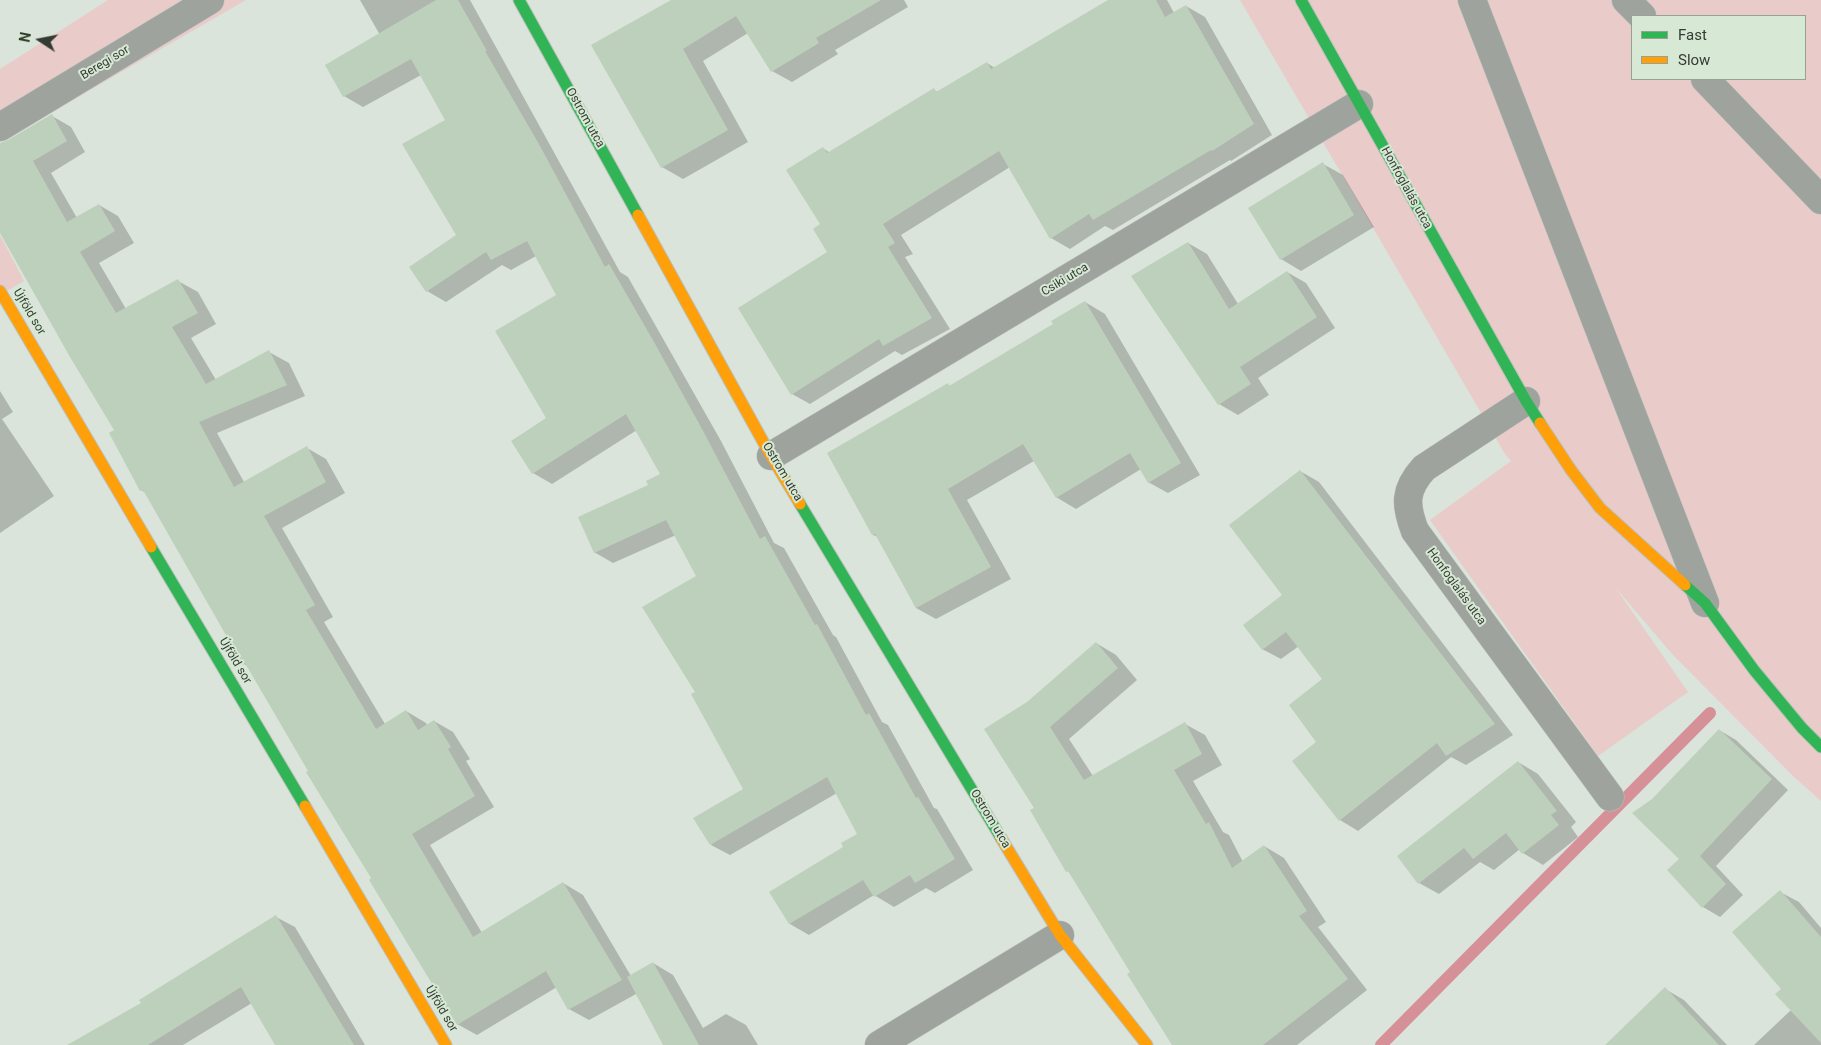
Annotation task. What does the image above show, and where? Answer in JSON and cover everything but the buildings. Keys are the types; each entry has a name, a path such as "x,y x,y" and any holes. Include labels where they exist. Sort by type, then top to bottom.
{"street":[{"name":"Beregi sor","path":"0,127 210,0"},
{"name":"Ostrom utca","path":"520,0 771,456 1060,935 1147,1045"},
{"name":"Honfoglalás utca","path":"1301,0 1526,401 1571,470 1600,508 1705,603 1754,670 1802,728 1821,747"},
{"path":"1472,0 1705,603"},
{"path":"1626,0 1641,15"},
{"path":"1706,80 1821,200"},
{"name":"Csiki utca","path":"771,456 1360,104"},
{"name":"Újföld sor","path":"0,291 446,1045"},
{"name":"Honfoglalás utca","path":"1526,401 1424,468 1410,487 1408,508 1416,531 1610,797"},
{"path":"879,1045 1060,935"}],"shaded area":[{"path":"108,0 246,0 0,142 0,69"},
{"path":"1240,0 1821,0 1821,801 1793,776 1673,655 1615,587 1688,692 1598,756 1430,520 1511,461 1505,454"},
{"path":"0,235 24,281 0,295"}],"waterway":[{"path":"1381,1045 1710,713"}],"traffic: fast":[{"path":"519,0 638,215"},
{"path":"1301,0 1540,423"},
{"path":"800,504 1001,838"},
{"path":"151,547 305,806"},
{"path":"1685,585 1705,603 1754,670 1802,728 1821,747"}],"traffic: slow":[{"path":"638,215 771,456 800,504"},
{"path":"0,291 151,547"},
{"path":"1540,423 1571,470 1600,508 1685,585"},
{"path":"305,806 446,1045"},
{"path":"1001,838 1060,935 1147,1045"}]}
